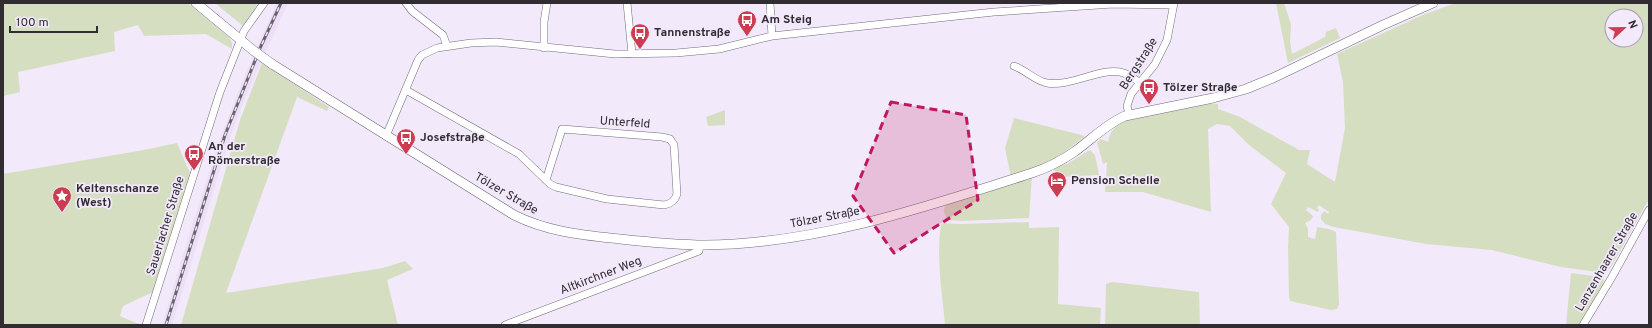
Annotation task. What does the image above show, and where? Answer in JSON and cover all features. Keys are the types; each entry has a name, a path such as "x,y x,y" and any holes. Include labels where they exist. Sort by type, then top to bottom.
{"main road":[{"name":"Tölzer Straße","path":"196,3 240,40 272,64 514,215 541,227 578,234 650,242 700,245 777,239 836,229 885,218 940,203 1043,169 1058,162 1075,151 1111,122 1129,114 1225,95 1257,85 1424,5 1433,3"}],"street":[{"name":"Sauerlacher Straße","path":"146,325 220,92 244,31 264,3"},
{"path":"406,3 412,11 443,35 447,46"},
{"path":"544,48 544,22 547,3"},
{"path":"627,3 632,54"},
{"path":"770,3 772,36"},
{"path":"386,136 418,60 422,55 437,48 447,46 496,42 544,48 632,54 676,53 719,49 772,36 875,24 1044,8 1113,4 1174,4"},
{"name":"Bergstraße","path":"1129,114 1127,106 1128,100 1139,82 1155,64 1168,40 1174,4"},
{"path":"1014,66 1021,68 1038,80 1046,83 1061,83 1110,72 1120,72 1139,82"},
{"path":"406,90 519,154 546,180"},
{"name":"Unterfeld","path":"562,129 662,137 673,141 676,161 677,194 675,199 670,204 664,205 607,199 556,187 546,180 562,129"},
{"name":"Lanzenhaarer Straße","path":"1584,325 1649,210"},
{"name":"Altkirchner Weg","path":"505,325 699,251 700,245"}],"highlighted area":[{"path":"891,102 966,115 978,200 894,253 853,196"}],"shaded area":[{"path":"277,3 288,3 245,98 230,138 172,325 162,325 222,133 247,70"}],"green space":[{"path":"3,3 188,3 229,37 232,43 232,49 206,34 144,36 138,25 114,32 115,51 18,72 20,92 3,96"},
{"path":"215,3 258,3 243,26"},
{"path":"1276,3 1284,3 1291,24 1290,41 1292,54 1325,37 1326,32 1336,28 1340,38 1288,63"},
{"path":"1456,3 1649,3 1649,199 1611,267 1605,273 1561,267 1492,250 1426,244 1334,227 1325,224 1321,219 1321,215 1324,211 1328,214 1329,212 1319,205 1317,208 1319,210 1318,212 1308,207 1306,210 1313,216 1311,220 1305,223 1308,229 1308,237 1315,239 1317,227 1336,232 1339,304 1337,309 1331,310 1290,301 1288,247 1289,227 1271,204 1286,173 1249,145 1230,126 1217,124 1208,129 1211,212 1143,192 1105,192 1107,162 1103,164 1097,142 1101,139 1108,142 1110,134 1114,129 1126,120 1209,104 1218,104 1218,109 1240,117 1299,150 1310,150 1307,164 1335,182 1345,128 1343,82 1337,54 1425,14"},
{"path":"262,63 329,107 327,111 297,97 226,293 383,268 405,261 413,269 387,280 398,325 181,325 240,120"},
{"path":"725,110 725,125 708,126 706,117"},
{"path":"1014,118 1085,136 1052,162 1011,177 1005,148"},
{"path":"177,143 190,173 153,292 123,306 120,316 141,325 3,325 3,174"},
{"path":"1090,150 1095,155 1099,175 1059,177 1053,168 1067,164"},
{"path":"1032,176 1029,218 962,221 949,220 945,214 944,208 947,203"},
{"path":"1029,222 1029,228 1059,227 1058,304 1101,308 1100,325 945,325 939,262 941,225 943,223"},
{"path":"1571,273 1602,277 1604,280 1603,285 1579,325 1566,325"},
{"path":"1112,282 1199,292 1200,325 1105,325 1106,284"}],"railway":[{"path":"166,325 225,135 261,46 281,3"}],"place":[{"name":"Am Steig","path":"747,37"},
{"name":"Tannenstraße","path":"640,50"},
{"name":"Tölzer Straße","path":"1149,105"},
{"name":"Josefstraße","path":"406,155"},
{"name":"An der Römerstraße","path":"194,171"},
{"name":"Pension Schelle","path":"1057,198"},
{"name":"Keltenschanze (West)","path":"62,213"}]}
